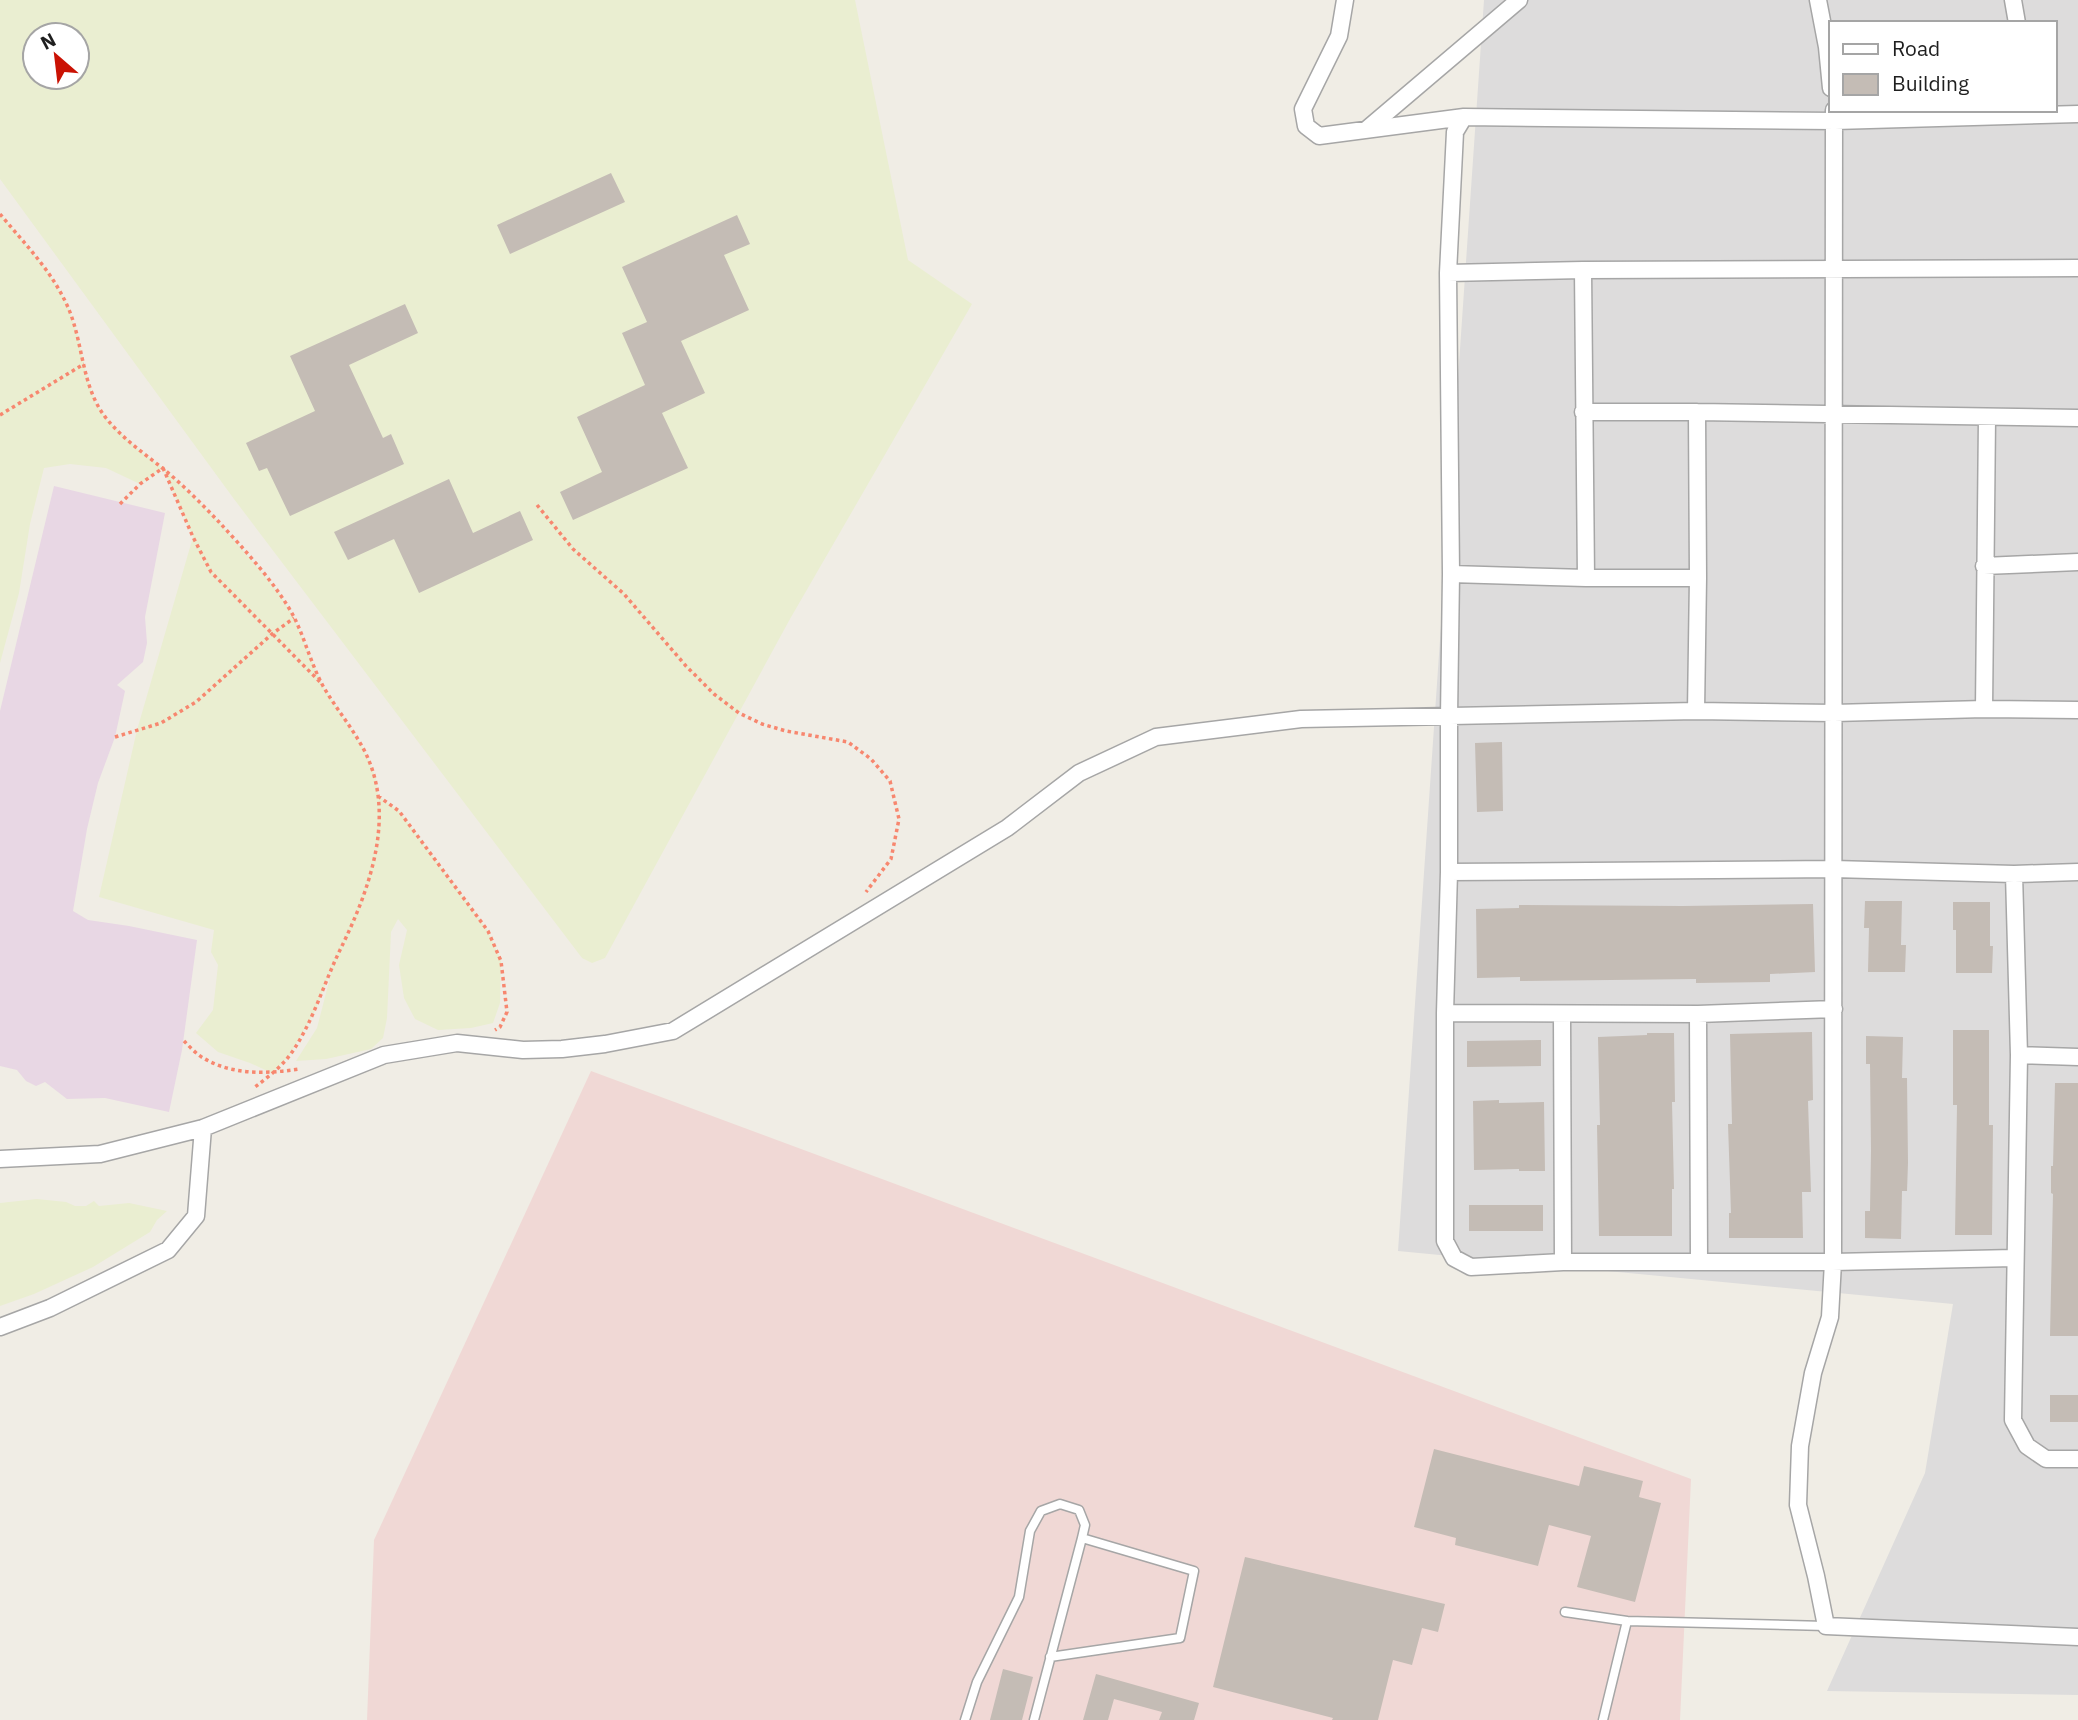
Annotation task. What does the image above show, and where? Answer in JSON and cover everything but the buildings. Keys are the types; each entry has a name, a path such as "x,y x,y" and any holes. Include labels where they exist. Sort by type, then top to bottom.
{"street":[{"path":"1345,0 1339,36 1303,109 1306,127 1319,136 1464,117 1834,116 2037,112 2078,114"},
{"path":"1366,130 1520,0"},
{"path":"1818,0 1829,68"},
{"path":"2013,0 2017,21"},
{"path":"1834,116 1833,1262 1830,1317 1813,1373 1800,1446 1798,1505 1826,1626 2078,1637"},
{"path":"1464,117 1455,132 1448,273 1451,575 1445,1241 1454,1258 1471,1267 1563,1262 1833,1262 2014,1258"},
{"path":"1448,273 2078,268"},
{"path":"1583,270 1586,578"},
{"path":"1583,412 2078,418"},
{"path":"1696,711 1699,578 1697,412"},
{"path":"1984,709 1987,418"},
{"path":"1984,566 2078,562"},
{"path":"1451,575 1699,578"},
{"path":"0,1158 100,1154 203,1128 384,1055 457,1043 523,1050 562,1049 673,1031 835,930 1007,828 1079,773 1156,737 1301,719 1696,711 1834,713 1984,709 2078,710"},
{"path":"1449,872 1834,869 2014,874 2078,872"},
{"path":"2014,874 2019,1055 2013,1420 2027,1446 2046,1459 2078,1459"},
{"path":"1445,1013 1698,1014 1834,1009"},
{"path":"1698,1014 1699,1261"},
{"path":"1562,1015 1563,1262"},
{"path":"2019,1055 2078,1057"},
{"path":"0,1327 50,1308 168,1250 196,1216 203,1128"}],"lane":[{"path":"965,1720 977,1682 1018,1597 1030,1531 1041,1511 1060,1504 1079,1510 1085,1525 1034,1720"},
{"path":"1051,1657 1180,1638 1194,1571 1082,1538"},
{"path":"1565,1612 1627,1622 1826,1626"},
{"path":"1603,1720 1627,1622"}],"path":[{"path":"0,214 47,269 67,304 95,401 107,419 218,521 279,593 294,618 322,685 363,748 376,778 381,818 377,847 358,914 337,957 316,1011 289,1056 251,1091"},
{"path":"0,415 84,364"},
{"path":"120,504 140,484 163,468"},
{"path":"163,468 211,572 322,685"},
{"path":"537,505 573,549 624,594 714,694 739,713 762,724 848,742 871,759 890,781 899,818 891,859 862,898"},
{"path":"115,737 161,723 196,702 272,634 294,618"},
{"path":"378,796 399,811 488,930 501,961 507,1012 500,1027 491,1032"},
{"path":"184,1041 202,1058 226,1069 272,1073 309,1067"}],"shaded area":[{"path":"1484,0 2078,0 2078,1695 1827,1691 1925,1473 1953,1304 1398,1251"},
{"path":"54,486 165,513 145,617 147,643 143,662 117,685 125,691 115,737 98,783 87,829 73,911 88,920 197,940 182,1050 169,1112 105,1098 67,1099 45,1082 36,1086 26,1081 17,1070 0,1066 0,711"},
{"path":"591,1071 1691,1479 1680,1720 367,1720 374,1540"}],"green space":[{"path":"0,0 855,0 908,260 972,304 790,619 605,958 592,963 582,958 234,499 0,179"},
{"path":"0,214 46,269 67,304 95,402 107,420 141,452 163,468 140,484 106,468 70,464 44,468 30,524 19,593 0,663"},
{"path":"163,468 218,521 279,593 294,618 322,685 363,748 376,778 378,796 399,811 488,931 501,961 500,1003 493,1023 471,1028 438,1030 415,1019 404,998 399,965 407,930 398,919 391,932 387,1018 383,1038 371,1049 326,1059 296,1061 317,1028 333,966 315,1011 289,1056 272,1073 218,1052 196,1033 213,1010 218,965 211,952 214,930 99,897 137,730 193,537"},
{"path":"37,1199 66,1202 75,1206 86,1206 94,1201 99,1206 129,1203 167,1211 157,1220 150,1232 93,1267 0,1306 0,1203"}]}
